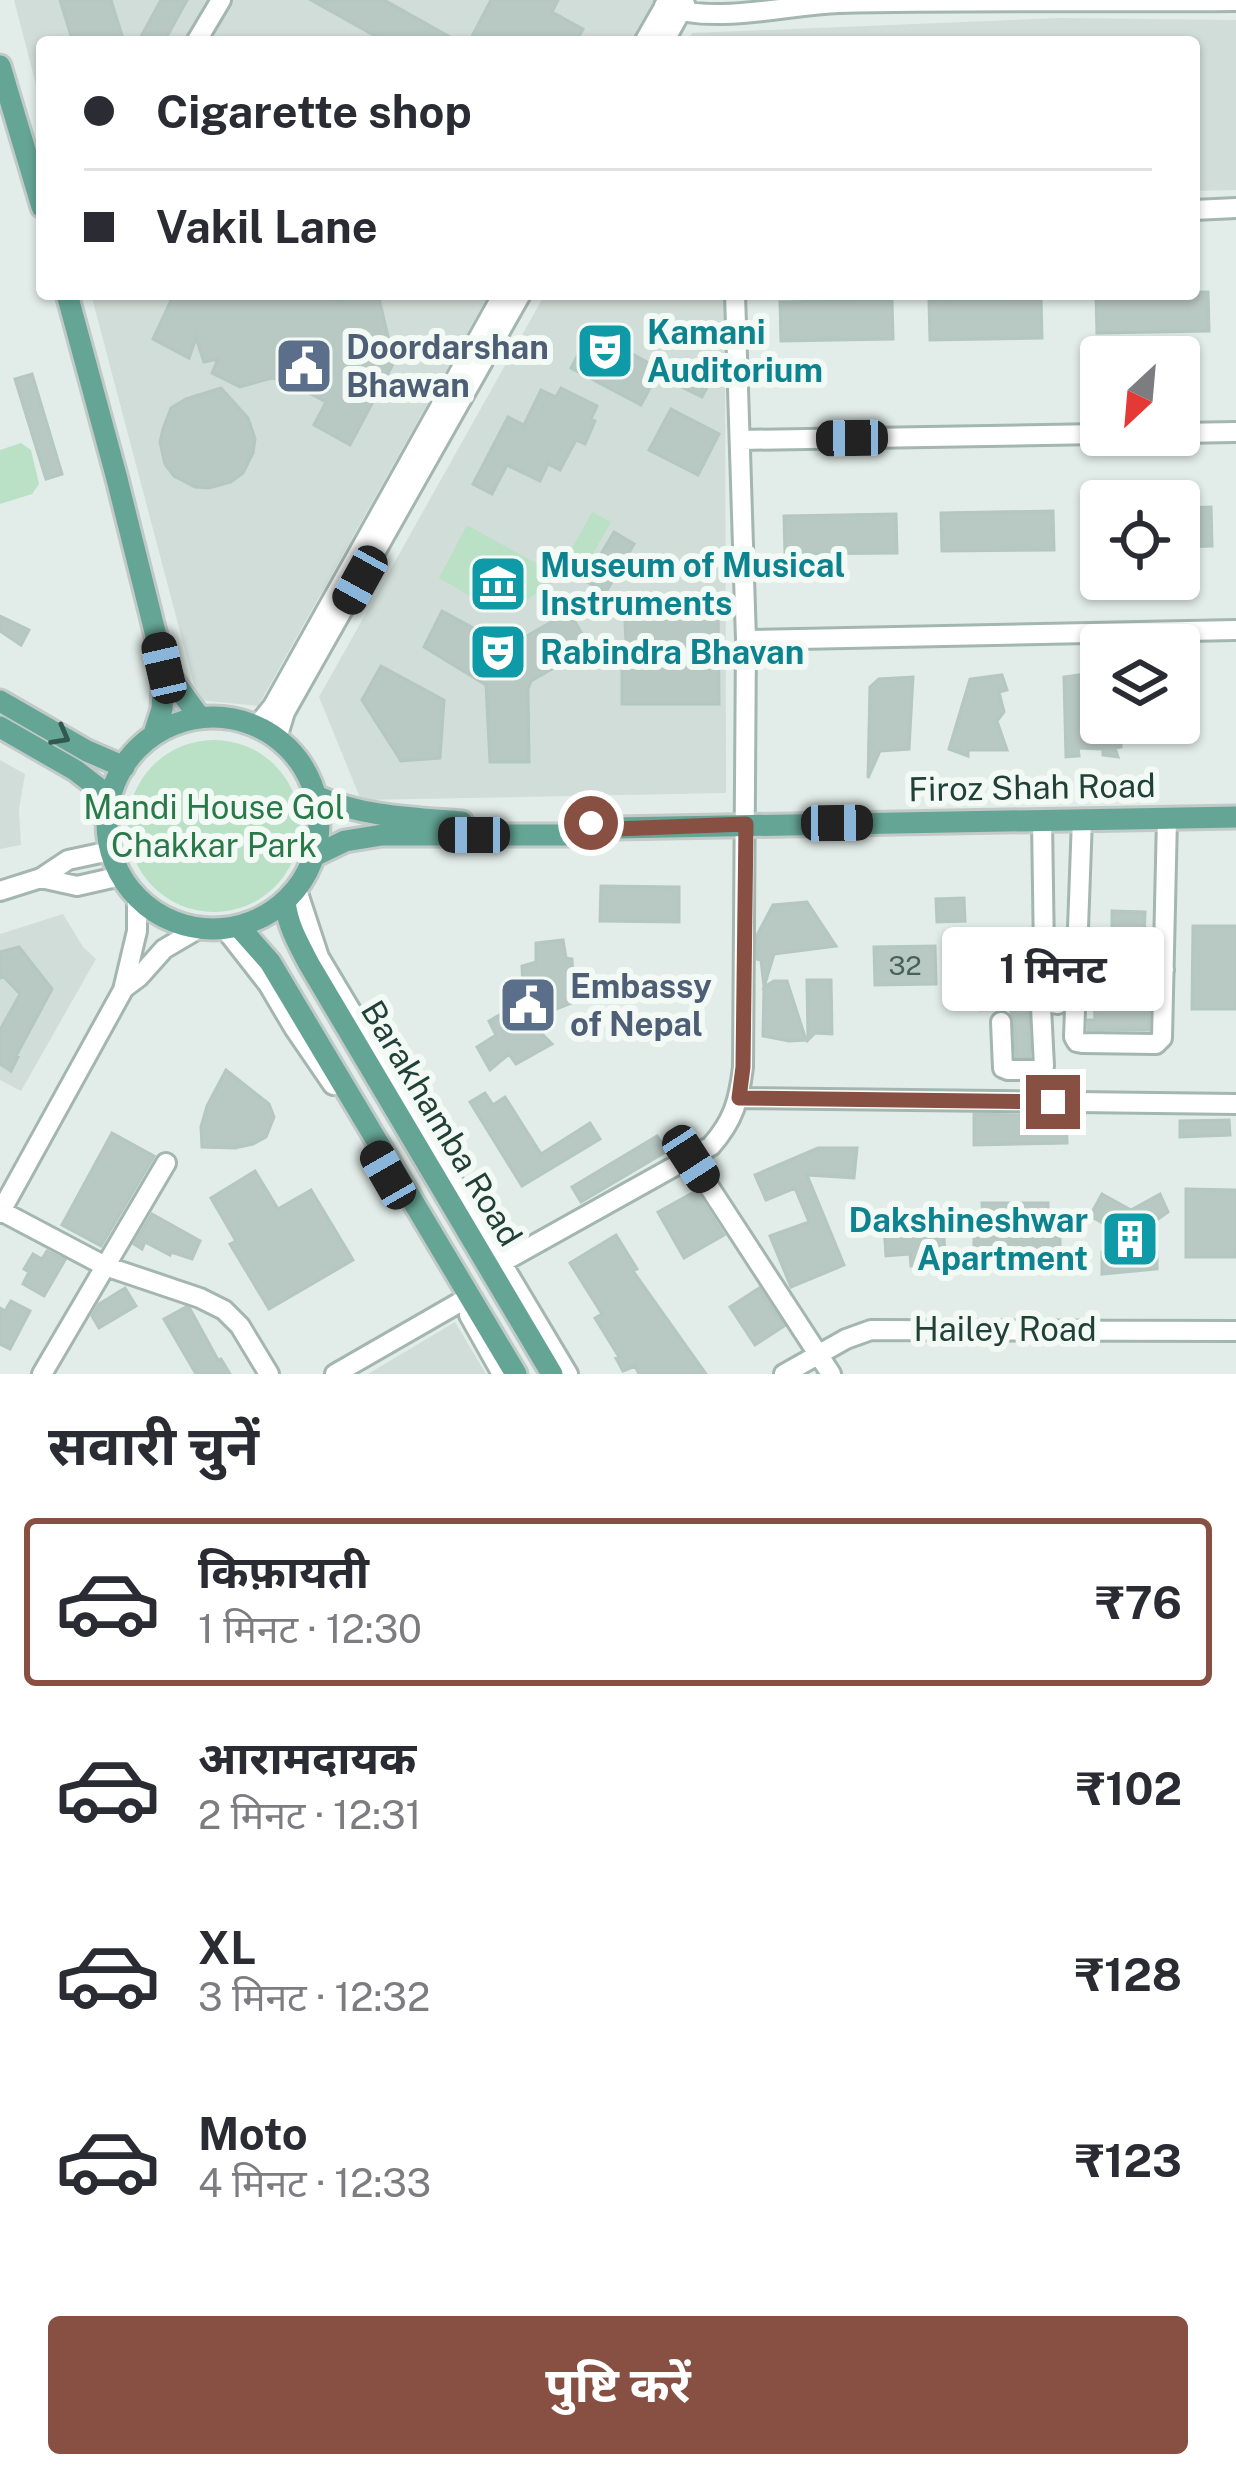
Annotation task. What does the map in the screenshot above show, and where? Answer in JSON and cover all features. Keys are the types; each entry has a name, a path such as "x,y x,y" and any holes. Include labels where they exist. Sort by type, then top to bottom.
{"main road":[{"path":"0,66 32,141"},
{"path":"69,300 164,668 162,710 154,734"},
{"path":"164,668 200,718"},
{"path":"0,701 124,767"},
{"path":"200,718 226,718 277,738 302,765 316,796 320,830 316,855 291,896 264,917 232,928 198,928 165,918 137,898 110,851 106,824 117,776 154,734 200,718"},
{"path":"0,727 75,770 110,797"},
{"name":"Firoz Shah Road","path":"316,796 380,816 474,823 601,823 614,829"},
{"name":"Firoz Shah Road","path":"316,855 345,841 382,835 600,835 614,829 746,824 1236,817"},
{"name":"Barakhamba Road","path":"291,896 292,934 552,1374"},
{"name":"Barakhamba Road","path":"232,928 270,962 516,1374"}],"street":[{"path":"200,36 221,0"},
{"path":"675,5 722,13 835,3 1236,1"},
{"path":"649,36 675,5"},
{"path":"666,36 675,5"},
{"path":"1200,209 1236,208"},
{"path":"256,727 273,706 500,300"},
{"path":"277,738 285,712 518,300"},
{"path":"502,1262 711,1146 728,1128 739,1098 746,640 735,300"},
{"path":"1200,433 1236,432"},
{"path":"740,440 1080,434"},
{"path":"746,640 1236,630"},
{"path":"1082,819 1074,1037 1082,1043 1156,1044 1160,1042 1164,970 1167,818"},
{"path":"1001,1022 1003,1068 1042,1070 1041,1007 1046,1002 1061,1002 1064,982 1062,961 1043,954 1042,820"},
{"path":"0,891 41,878 68,860 110,851"},
{"path":"41,878 77,886 121,877"},
{"path":"291,896 319,957 568,1374"},
{"path":"137,898 137,931 123,989 0,1212 105,1266 224,1310 240,1326 269,1374"},
{"path":"123,989 164,949 198,928"},
{"path":"232,928 346,1106 502,1374"},
{"path":"1077,967 1164,970"},
{"path":"739,1098 1236,1104"},
{"path":"691,1159 831,1374"},
{"path":"42,1374 166,1163"},
{"path":"334,1374 462,1301"},
{"name":"Hailey Road","path":"784,1374 871,1330 1236,1331"}],"shaded area":[{"path":"14,0 654,0 633,36 36,36 36,85"},
{"path":"1059,18 1236,20 1236,190 1200,191 1200,36 692,33"},
{"path":"93,300 486,300 258,706 198,700"},
{"path":"542,300 725,300 726,793 361,800 319,697"},
{"path":"0,760 25,774 19,809 21,845 0,849"},
{"path":"63,914 96,959 21,1091 0,1080 0,934"},
{"path":"455,1322 486,1374 368,1374"}],"green space":[{"path":"21,443 31,450 39,484 32,494 0,504 0,450"},
{"path":"592,512 611,522 586,566 568,556"},
{"path":"467,525 561,577 510,611 499,613 439,578"},
{"name":"Mandi House Gol Chakkar Park","path":"214,740 247,746 275,765 294,793 300,826 294,859 275,887 247,906 214,912 181,906 153,887 134,859 128,826 134,793 153,765 181,746"}],"building":[{"path":"60,0 111,0 122,36 71,36"},
{"path":"161,0 187,0 167,36 141,36"},
{"path":"311,0 384,0 448,36 375,36"},
{"path":"491,0 558,0 552,12 583,29 579,36 472,36"},
{"path":"1200,292 1208,292 1209,331 1097,333 1096,300 1200,300"},
{"name":"Doordarshan Bhawan","path":"171,300 379,300 394,362 350,445 314,425 326,402 272,378 240,387 212,373 218,359 204,362 196,338 189,358 153,339"},
{"path":"892,300 893,339 781,341 780,302"},
{"path":"1041,300 1042,338 930,340 929,301"},
{"path":"590,331 660,369 641,405 571,368"},
{"path":"687,364 712,378 702,397 676,384"},
{"path":"32,374 62,474 46,479 15,379"},
{"path":"221,388 248,418 255,439 253,453 243,473 231,482 195,487 174,476 165,464 160,442 163,429 171,408"},
{"path":"561,388 597,406 585,444 576,440 560,470 548,464 540,481 507,465 492,494 473,484 508,417 524,425 541,390 556,397"},
{"path":"671,409 719,434 698,475 649,450"},
{"path":"1200,507 1211,507 1212,546 1200,546"},
{"path":"1053,511 1054,550 942,551 941,513"},
{"path":"896,514 897,553 785,554 784,516"},
{"path":"614,532 634,544 606,592 585,581"},
{"path":"718,596 719,704 622,704 624,598"},
{"path":"442,611 503,644 516,642 569,612 590,647 531,681 529,762 490,762 486,685 424,647"},
{"path":"0,616 29,630 21,645 0,631"},
{"path":"381,666 444,700 440,758 401,761 362,700"},
{"path":"1002,675 1007,690 999,692 1004,712 997,721 1007,750 968,750 968,756 949,749 970,679"},
{"path":"1080,675 1080,744 1121,744 1115,748 1118,757 1103,755 1103,749 1078,748 1079,756 1066,757 1064,677"},
{"path":"913,677 909,749 880,751 868,778 870,687 879,679"},
{"path":"601,886 679,887 679,922 600,921"},
{"path":"964,898 965,921 937,922 936,899"},
{"path":"807,902 836,946 774,954 764,987 757,935 773,905"},
{"path":"1112,911 1145,912 1144,942 1151,942 1150,956 1091,954 1091,932 1112,932"},
{"path":"1193,926 1236,926 1236,1009 1192,1009"},
{"path":"1012,936 1030,936 1037,982 1050,982 1050,989 1037,992 1028,1003 1030,1057 1016,1057 1010,1009 981,1010 981,989 1001,988 1001,978 1012,978"},
{"name":"Embassy of Nepal","path":"563,940 566,958 572,959 574,1002 551,1011 550,1019 537,1029 552,1044 516,1064 509,1054 490,1070 477,1047 496,1035 489,1021 508,1010 503,1003 512,990 523,988 522,966 536,962 536,943"},
{"path":"935,946 936,984 875,985 874,947"},
{"path":"19,947 52,989 11,1071 0,1064 0,1030 20,994 0,978 0,952"},
{"path":"807,980 831,980 832,1034 815,1033 808,1040"},
{"path":"787,981 806,1040 763,1036 764,987"},
{"path":"1090,981 1150,983 1149,1030 1088,1030 1088,1020 1095,1020"},
{"path":"226,1070 269,1104 274,1117 266,1137 253,1144 202,1147 207,1106"},
{"path":"485,1093 493,1105 505,1097 541,1154 590,1123 600,1139 522,1186 470,1102"},
{"path":"974,1114 1066,1115 1067,1143 974,1145"},
{"path":"1229,1120 1230,1135 1180,1137 1180,1121"},
{"path":"112,1133 154,1156 101,1246 62,1225"},
{"path":"657,1136 667,1151 581,1202 572,1187"},
{"path":"818,1148 857,1148 854,1178 807,1175 844,1265 791,1287 770,1236 809,1222 795,1188 766,1200 755,1175"},
{"path":"255,1171 278,1209 311,1190 353,1260 269,1309 230,1244 236,1241 211,1198"},
{"path":"1186,1189 1236,1190 1236,1257 1186,1257"},
{"path":"696,1191 724,1235 684,1258 658,1212"},
{"name":"Dakshineshwar Apartment","path":"1102,1194 1131,1210 1160,1194 1168,1212 1141,1231 1141,1252 1157,1252 1157,1269 1102,1274 1102,1252 1120,1251 1117,1231 1090,1216"},
{"path":"982,1203 1048,1203 1049,1237 1060,1237 1060,1250 974,1250 974,1237 983,1229"},
{"path":"152,1214 200,1241 192,1259 170,1255 145,1242 142,1249 134,1244"},
{"path":"943,1223 945,1253 924,1254 925,1265 911,1266 910,1254 886,1256 884,1226"},
{"path":"616,1235 637,1269 633,1271 706,1374 639,1374 635,1366 623,1371 595,1318 602,1314 570,1263"},
{"path":"47,1251 65,1260 44,1296 23,1284 29,1272 24,1269 33,1254 42,1259"},
{"path":"125,1288 136,1306 99,1328 92,1316 99,1304"},
{"path":"759,1288 784,1326 755,1345 730,1307"},
{"path":"11,1301 30,1311 10,1349 0,1344 0,1308 5,1311"},
{"path":"186,1307 230,1374 196,1374 164,1319"}],"place":[{"name":"Kamani Auditorium","path":"605,351"},
{"name":"Doordarshan Bhawan","path":"304,366"},
{"name":"Museum of Musical Instruments","path":"498,584"},
{"name":"Rabindra Bhavan","path":"498,652"},
{"name":"Embassy of Nepal","path":"528,1005"},
{"name":"Dakshineshwar Apartment","path":"1130,1239"}],"route":[{"path":"591,823 614,829 746,824 739,1098 1053,1102"}]}
